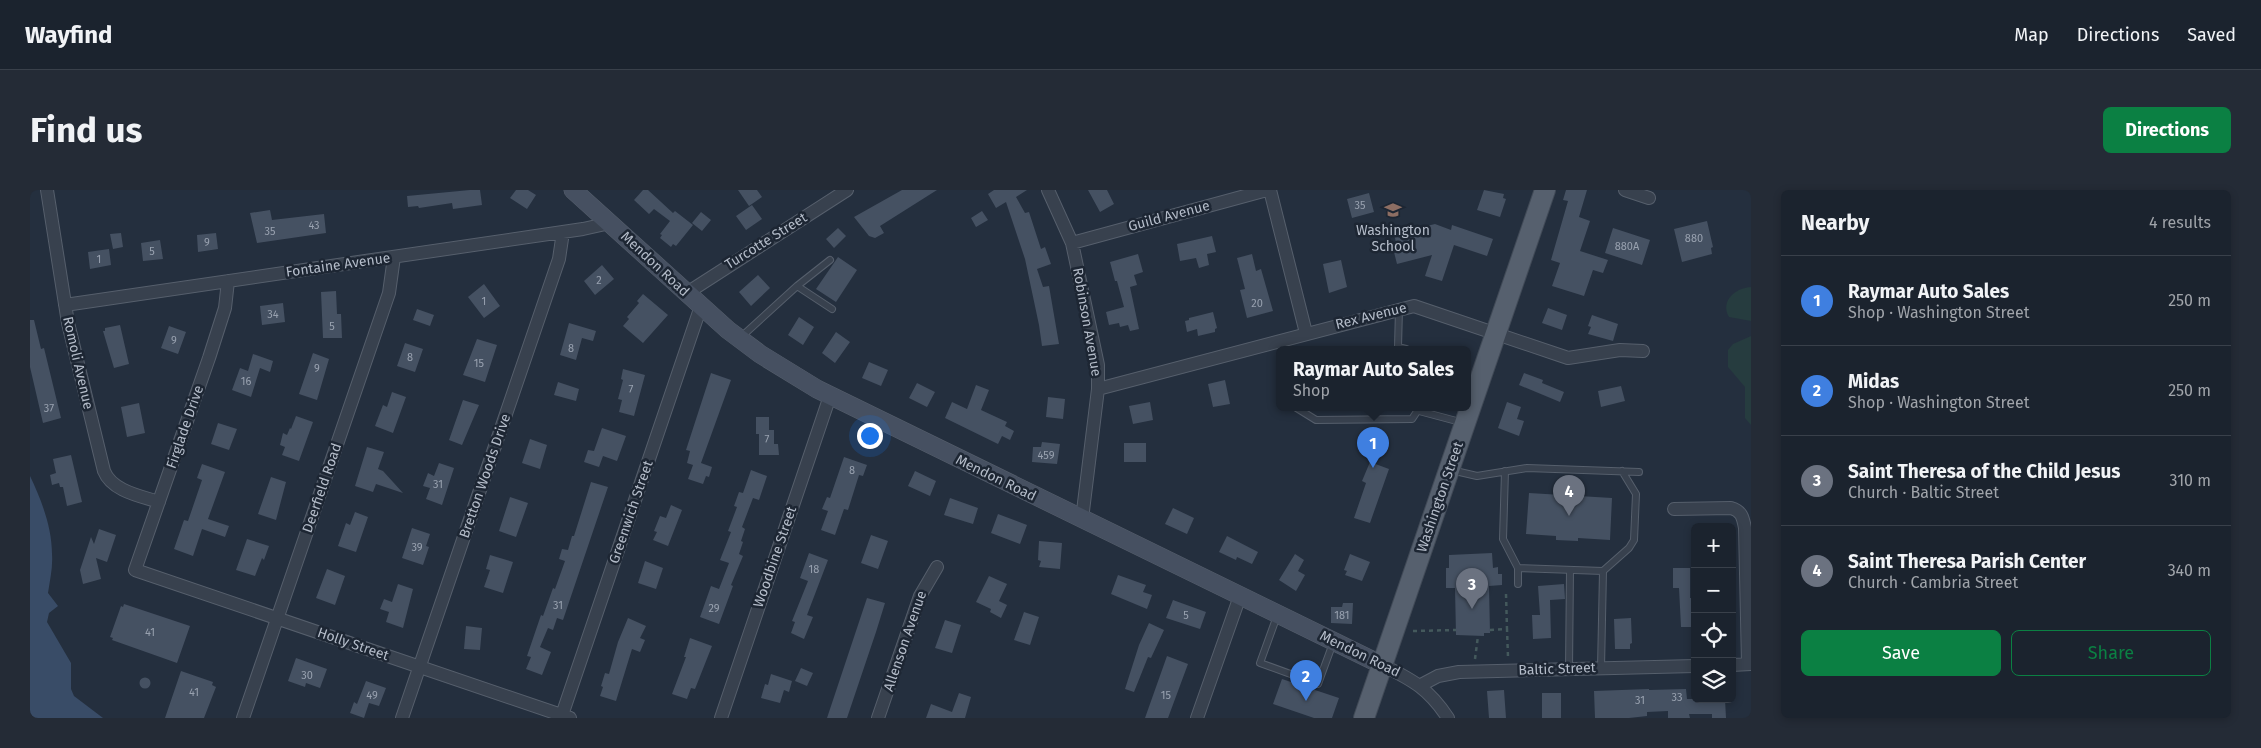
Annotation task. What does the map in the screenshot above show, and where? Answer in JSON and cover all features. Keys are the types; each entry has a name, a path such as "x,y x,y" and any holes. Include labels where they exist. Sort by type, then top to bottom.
{"main road":[{"name":"Washington Street","path":"1471,408 1545,190"},
{"name":"Washington Street","path":"1364,718 1470,411"}],"street":[{"name":"Romoli Avenue","path":"46,190 65,305 106,475 116,486 159,502"},
{"name":"Mendon Road","path":"573,190 739,339 787,371 830,396 1421,685 1435,699 1448,718"},
{"name":"Turcotte Street","path":"687,293 847,190"},
{"name":"Robinson Avenue","path":"1048,190 1072,243 1098,365 1098,389 1082,519"},
{"name":"Guild Avenue","path":"1072,243 1269,190"},
{"path":"1269,190 1306,333"},
{"path":"1625,190 1649,198"},
{"name":"Fontaine Avenue","path":"65,305 563,232 610,223"},
{"name":"Bretton Woods Drive","path":"402,718 559,258 563,232"},
{"name":"Deerfield Road","path":"243,718 389,293 394,257"},
{"name":"Firglade Drive","path":"135,570 223,314 228,281"},
{"name":"Greenwich Street","path":"564,717 701,306"},
{"name":"Rex Avenue","path":"1098,389 1414,306 1568,358 1620,350 1643,351"},
{"name":"Woodbine Street","path":"721,718 830,396"},
{"path":"1674,509 1726,508 1739,511 1745,528 1750,664 1736,665"},
{"name":"Allenson Avenue","path":"878,718 918,600 928,579 937,567"},
{"name":"Holly Street","path":"135,570 564,717"},
{"path":"1197,718 1240,596"},
{"name":"Baltic Street","path":"1421,685 1438,676 1459,672 1691,666"}],"lane":[{"path":"739,339 797,286 830,260"},
{"path":"797,286 832,309"},
{"path":"1398,346 1399,309"},
{"path":"1301,411 1316,420 1412,419 1418,411"},
{"path":"1427,411 1466,423"},
{"path":"1450,470 1477,476 1527,468 1639,472"},
{"path":"1504,471 1503,539 1518,568 1518,584"},
{"path":"1518,568 1603,570 1628,548 1634,540 1636,494 1622,471"},
{"path":"1569,669 1570,570"},
{"path":"1601,668 1603,570"},
{"path":"1278,614 1260,663 1318,684 1334,642"}],"path":[{"path":"1506,594 1508,661"},
{"path":"1490,630 1508,629"},
{"path":"1413,631 1456,630"},
{"path":"1474,662 1478,636"}],"green space":[{"path":"1751,287 1751,321 1729,317 1726,306 1731,296 1740,290"},
{"path":"1751,336 1751,425 1745,418 1745,387 1728,367 1728,350 1733,344"}],"water":[{"path":"30,476 45,513 52,544 52,564 48,593 58,606 49,613 47,622 71,663 71,689 74,696 103,718 30,718"}],"building":[{"path":"480,190 482,205 453,209 452,203 419,208 418,206 408,207 407,196"},
{"path":"516,190 528,190 536,195 527,209 510,198"},
{"path":"643,190 648,190 673,213 675,211 693,225 676,246 673,244 671,247 660,238 662,235 660,234 670,221 654,209 649,214 634,200"},
{"path":"738,190 757,190 762,197 749,206"},
{"path":"902,190 937,190 880,226 884,233 875,238 869,236 854,217"},
{"path":"994,190 1027,190 1016,197 1025,213 1029,212 1041,249 1045,247 1051,264 1037,269 1043,287 1049,286 1059,344 1042,346 1025,259 1006,202 996,208 988,194"},
{"path":"1088,190 1107,190 1114,204 1100,212"},
{"path":"1484,190 1504,194 1503,198 1506,199 1500,217 1477,210"},
{"path":"1566,190 1587,190 1579,217 1590,221 1580,251 1608,260 1603,273 1593,270 1584,296 1552,286 1560,263 1551,260 1568,201 1563,200"},
{"path":"1369,193 1374,212 1352,218 1347,199"},
{"path":"752,205 762,219 746,230 736,216"},
{"path":"270,210 272,220 324,214 326,233 257,243 250,213"},
{"path":"982,211 988,220 976,227 971,218"},
{"path":"701,212 711,220 702,231 692,223"},
{"path":"1707,221 1713,247 1711,248 1712,254 1682,262 1674,229"},
{"path":"1435,224 1451,230 1452,225 1493,239 1487,256 1454,245 1442,281 1425,276 1432,255 1397,264 1394,252 1398,251 1394,234"},
{"path":"838,228 846,236 834,248 826,239"},
{"path":"1613,228 1650,240 1642,265 1605,253"},
{"path":"121,233 123,247 113,249 110,234"},
{"path":"216,233 218,249 198,252 197,235"},
{"path":"1212,236 1216,252 1207,254 1209,265 1199,268 1196,258 1180,261 1177,244"},
{"path":"160,240 163,259 143,261 141,243"},
{"path":"109,249 111,265 90,269 88,252"},
{"path":"1138,254 1143,272 1134,275 1137,285 1130,287 1139,329 1130,331 1128,325 1120,327 1119,323 1109,325 1106,312 1124,307 1110,262"},
{"path":"1252,254 1256,271 1261,269 1273,311 1247,318 1240,290 1245,289 1237,258"},
{"path":"838,257 857,270 836,302 816,289"},
{"path":"1341,260 1347,287 1329,293 1323,264"},
{"path":"602,265 614,279 595,295 584,281"},
{"path":"758,275 770,288 751,306 739,292"},
{"path":"484,284 500,306 484,318 468,297"},
{"path":"336,291 337,314 341,314 342,338 323,338 321,292"},
{"path":"643,294 668,315 643,343 623,326"},
{"path":"283,303 285,322 262,325 260,306"},
{"path":"1548,308 1567,315 1562,330 1542,323"},
{"path":"417,309 434,315 430,326 413,320"},
{"path":"1213,312 1217,328 1215,332 1198,336 1197,329 1187,332 1185,321 1189,320 1189,318"},
{"path":"1592,315 1618,324 1613,341 1588,334 1591,327 1588,326"},
{"path":"799,317 814,327 803,345 788,335"},
{"path":"30,320 34,320 41,349 44,348 61,418 43,423 30,367"},
{"path":"569,323 596,331 593,341 582,338 576,360 560,355"},
{"path":"120,325 129,364 114,368 103,331 105,331 105,328"},
{"path":"169,326 186,332 178,354 161,348"},
{"path":"836,332 850,342 835,363 822,353"},
{"path":"477,339 497,345 485,382 463,375"},
{"path":"405,343 423,349 415,372 397,366"},
{"path":"313,353 329,359 317,400 299,394"},
{"path":"253,354 273,361 270,372 260,368 251,397 232,390 240,368 248,371"},
{"path":"869,362 888,370 881,386 862,378"},
{"path":"623,369 645,375 634,416 619,412 622,400 618,399 623,380 621,379"},
{"path":"711,373 731,380 701,463 712,467 709,477 706,476 703,484 688,479 693,465 687,463 690,451 686,450"},
{"path":"1524,373 1543,380 1542,383 1564,392 1560,402 1519,385"},
{"path":"1225,380 1230,404 1213,407 1208,384"},
{"path":"558,382 579,389 576,401 554,395"},
{"path":"917,383 935,392 927,407 909,398"},
{"path":"976,385 989,390 981,410 1007,422 1005,426 1014,431 1010,440 1002,436 998,444 945,418 952,402 967,409"},
{"path":"1621,386 1625,401 1601,407 1598,391"},
{"path":"392,392 406,397 393,433 375,426 383,405 387,407"},
{"path":"1048,397 1065,399 1063,419 1046,417"},
{"path":"463,400 479,405 462,445 449,440"},
{"path":"1150,402 1153,420 1133,424 1129,406"},
{"path":"1507,402 1521,407 1517,419 1524,421 1519,436 1498,428"},
{"path":"139,403 145,433 127,437 121,407"},
{"path":"296,416 313,422 299,461 282,455 285,447 280,445 283,433 287,435"},
{"path":"756,417 769,417 769,430 774,430 774,444 778,444 779,455 759,455 759,434 756,434"},
{"path":"218,423 237,429 229,450 211,444"},
{"path":"602,428 626,436 617,461 603,456 599,467 584,462 588,450 594,451"},
{"path":"530,439 547,445 540,469 522,463"},
{"path":"1042,442 1060,444 1057,464 1032,462 1033,447 1041,447"},
{"path":"1124,443 1146,443 1146,462 1124,462"},
{"path":"367,447 384,452 378,469 383,471 403,493 376,484 373,492 355,486"},
{"path":"71,455 82,502 67,506 63,487 60,487 59,483 52,485 50,475 56,473 53,459"},
{"path":"844,457 867,465 863,476 859,475 848,510 844,509 835,535 821,530 828,511 822,509 827,497 830,498"},
{"path":"1370,462 1389,469 1370,523 1354,518 1366,483 1362,481"},
{"path":"439,463 454,468 442,505 426,499 430,488 423,486 428,473 434,476"},
{"path":"202,464 225,472 208,519 229,526 225,537 202,529 193,556 174,549 184,520 188,521 202,480 197,478"},
{"path":"751,470 767,476 759,500 753,498 742,527 745,529 739,554 743,556 731,585 733,586 719,624 700,617 711,586 719,589 729,563 720,560 731,532 728,531 737,507 734,506 739,492 743,493"},
{"path":"915,471 936,481 930,496 908,486"},
{"path":"271,477 286,482 276,520 258,514"},
{"path":"591,482 608,487 563,620 557,618 553,630 548,628 540,647 551,652 542,675 526,669 531,657 527,656 541,615 543,616 565,561 559,559 562,549 568,550"},
{"path":"1529,493 1612,498 1610,540 1578,538 1578,541 1556,540 1556,536 1526,534"},
{"path":"510,497 528,503 516,537 499,531"},
{"path":"950,498 978,508 973,524 944,515"},
{"path":"671,505 682,510 668,546 653,540 657,532 654,531 660,516 666,518"},
{"path":"1173,508 1194,518 1187,534 1165,524"},
{"path":"355,512 368,517 356,552 338,546 346,523 350,525"},
{"path":"998,514 1027,525 1020,544 991,533"},
{"path":"412,528 430,534 426,546 429,547 423,565 402,558"},
{"path":"99,529 116,535 107,562 96,558 101,579 83,584 80,570 91,537 94,544"},
{"path":"871,535 888,541 878,569 861,563"},
{"path":"1227,536 1258,552 1252,564 1237,557 1236,560 1219,552"},
{"path":"247,539 269,546 255,576 236,570"},
{"path":"1039,541 1062,543 1060,569 1039,567 1041,561 1038,560"},
{"path":"809,553 828,560 807,615 813,617 804,639 791,633 795,622 792,621 808,581 800,578"},
{"path":"1492,553 1493,568 1498,567 1498,574 1502,574 1502,585 1489,586 1490,633 1484,633 1484,636 1456,635 1455,588 1446,588 1446,568 1449,568 1449,555"},
{"path":"1295,554 1304,560 1298,571 1305,575 1296,591 1279,580"},
{"path":"1350,554 1370,562 1362,581 1345,575 1347,571 1344,570"},
{"path":"490,555 513,562 503,593 484,587 490,570 486,569"},
{"path":"645,561 663,568 656,589 638,583"},
{"path":"1673,568 1690,568 1691,627 1681,627 1679,588 1673,588"},
{"path":"327,569 345,576 335,605 316,598"},
{"path":"1118,575 1146,585 1143,592 1152,595 1147,609 1111,594"},
{"path":"989,576 1007,584 999,601 1007,605 1001,618 990,612 991,609 976,602"},
{"path":"398,584 413,589 403,628 386,622 389,612 380,609 384,599 392,602"},
{"path":"1564,584 1565,599 1550,600 1551,638 1533,639 1532,615 1540,615 1538,586"},
{"path":"867,598 885,603 876,632 847,718 827,718"},
{"path":"1173,600 1206,612 1200,629 1166,618"},
{"path":"1343,603 1353,603 1352,624 1331,623 1331,607 1342,607"},
{"path":"124,604 190,626 177,663 112,640 113,638 110,637 121,606 123,607"},
{"path":"1024,612 1039,617 1030,645 1014,640"},
{"path":"628,618 646,626 640,638 645,640 640,652 632,649 616,701 600,696 603,687 601,686 605,673 609,674 618,642"},
{"path":"1631,618 1632,643 1630,644 1630,649 1615,649 1614,619"},
{"path":"945,620 961,625 952,653 935,648"},
{"path":"1149,623 1164,630 1151,658 1148,657 1134,692 1125,689 1139,645"},
{"path":"466,626 482,628 480,650 464,649"},
{"path":"690,638 712,646 695,689 691,688 687,699 672,694 686,657 684,657"},
{"path":"1167,656 1188,664 1168,718 1145,718"},
{"path":"296,658 327,669 320,688 306,683 305,687 288,681"},
{"path":"801,668 813,673 807,686 795,681"},
{"path":"181,671 213,682 212,685 216,687 204,718 165,718"},
{"path":"771,674 792,681 789,692 784,690 780,703 761,698 765,684 768,685"},
{"path":"143,678 147,678 150,683 149,687 143,688 140,685 140,681"},
{"path":"1282,679 1339,698 1332,718 1314,718 1273,704"},
{"path":"366,681 386,688 379,706 369,703 364,718 350,713 354,702 357,704"},
{"path":"1686,689 1687,699 1691,699 1691,703 1725,703 1726,718 1712,718 1712,714 1689,714 1690,718 1668,718 1668,711 1647,712 1647,716 1629,718 1595,718 1594,691"},
{"path":"1504,690 1506,718 1489,718 1487,691"},
{"path":"959,693 971,697 965,718 926,718 931,704 952,712"},
{"path":"1542,693 1561,693 1561,718 1542,718"}],"place":[{"name":"Washington School","path":"1393,210"},
{"name":"Raymar Auto Sales","path":"1373,468"},
{"name":"Saint Theresa Parish Center","path":"1569,516"},
{"name":"Saint Theresa of the Child Jesus","path":"1472,609"},
{"name":"Midas","path":"1306,701"}]}
